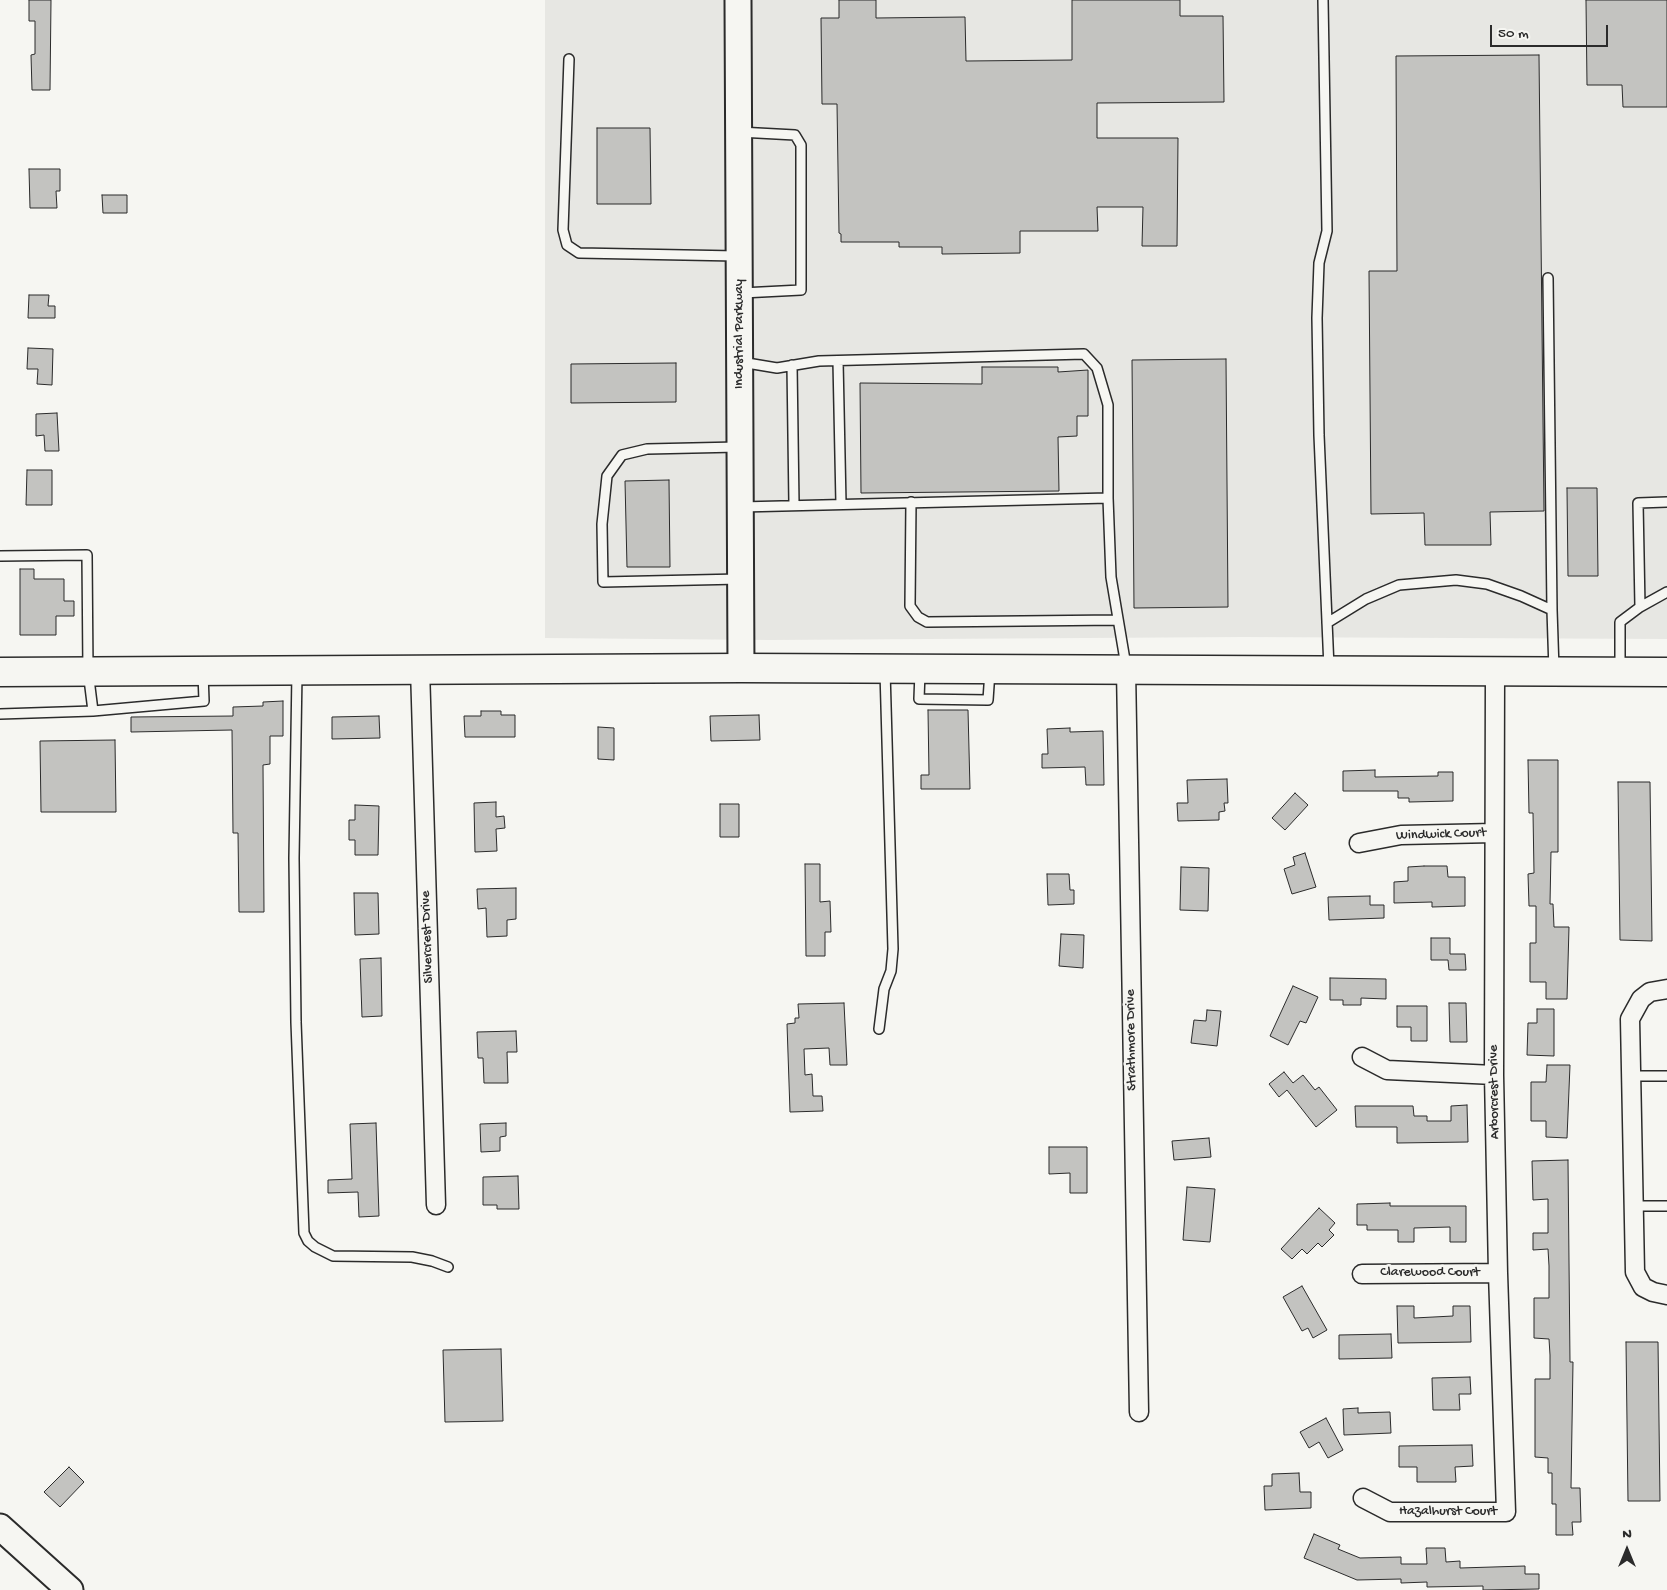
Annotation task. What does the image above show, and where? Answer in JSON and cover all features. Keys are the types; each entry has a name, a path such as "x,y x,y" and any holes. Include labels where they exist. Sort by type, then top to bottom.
{"main road":[{"path":"0,672 420,668 990,668 1667,672"}],"street":[{"name":"Industrial Parkway","path":"738,0 742,668"},
{"name":"Silvercrest Drive","path":"420,668 436,1205"},
{"name":"Strathmore Drive","path":"1126,669 1139,1412"},
{"name":"Arborcrest Drive","path":"1495,672 1494,1075 1506,1512"},
{"name":"Windwick Court","path":"1359,843 1402,835 1494,833"},
{"path":"1667,989 1650,992 1634,1008 1630,1019 1632,1206 1635,1272 1643,1287 1653,1292 1667,1295"},
{"path":"1362,1057 1387,1070 1494,1075"},
{"name":"Clarewood Court","path":"1362,1274 1498,1273"},
{"name":"Hazalhurst Court","path":"1363,1498 1390,1512 1506,1512"},
{"path":"0,1527 70,1590"}],"lane":[{"path":"1323,0 1327,231 1319,263 1317,318 1319,435 1329,670"},
{"path":"569,59 563,230 567,245 579,253 740,256"},
{"path":"739,132 795,135 801,145 801,290 740,294"},
{"path":"1548,278 1554,672"},
{"path":"740,362 777,368 838,360 1084,354 1096,368 1108,406 1108,498 1111,577 1126,669"},
{"path":"838,360 841,504"},
{"path":"792,365 794,506"},
{"path":"740,446 647,449 622,455 607,476 602,524 604,582 741,579"},
{"path":"741,507 1108,498"},
{"path":"911,502 910,606 918,618 927,622 1118,620"},
{"path":"1640,607 1638,503 1667,502"},
{"path":"0,556 87,555 88,671 93,711"},
{"path":"1327,623 1366,599 1391,588 1427,581 1456,580 1487,584 1552,610"},
{"path":"1620,672 1620,622 1640,607 1667,592"},
{"path":"879,1029 884,989 891,971 893,949 885,668"},
{"path":"297,669 294,858 295,974 304,1233 308,1241 315,1247 333,1256 412,1257 448,1267"},
{"path":"0,714 93,711 204,701 203,670"},
{"path":"1631,1076 1667,1076"},
{"path":"1632,1206 1667,1206"}],"shaded area":[{"path":"545,0 1667,0 1667,639 1243,637 770,640 545,638"}],"building":[{"path":"29,0 51,0 50,90 32,90 31,55 35,54 35,21 29,21"},
{"path":"839,0 876,0 876,18 965,17 966,61 1072,60 1072,0 1180,0 1180,16 1223,16 1224,102 1097,103 1097,138 1178,138 1177,246 1142,246 1143,207 1097,207 1098,231 1020,231 1020,253 942,254 942,247 899,247 899,242 841,242 841,234 839,233 837,104 822,104 821,18 839,18"},
{"path":"1586,0 1667,0 1667,107 1623,107 1622,85 1587,85"},
{"path":"1539,55 1544,511 1490,512 1491,545 1425,545 1424,513 1371,514 1369,271 1397,271 1396,56"},
{"path":"597,128 650,128 651,204 597,204"},
{"path":"29,169 60,169 60,191 56,191 57,208 30,208"},
{"path":"102,195 127,195 127,213 103,213"},
{"path":"29,295 49,295 48,306 55,306 55,318 28,318"},
{"path":"28,348 53,349 52,385 37,384 38,369 27,369"},
{"path":"1226,359 1228,607 1134,608 1132,360"},
{"path":"676,363 676,402 571,403 571,364"},
{"path":"982,367 1058,367 1058,372 1088,370 1088,416 1077,416 1077,436 1058,437 1059,491 861,493 860,383 982,384"},
{"path":"57,413 59,451 45,451 44,435 36,436 36,414"},
{"path":"27,470 52,470 52,505 26,505"},
{"path":"669,480 670,567 627,567 625,481"},
{"path":"1567,488 1597,488 1598,576 1568,576"},
{"path":"20,569 34,569 34,579 64,579 64,601 74,601 74,616 56,616 56,635 20,635"},
{"path":"283,701 283,736 270,736 270,764 263,765 264,912 239,912 238,833 233,833 232,730 131,732 131,717 233,716 233,707 263,706 263,702"},
{"path":"928,710 968,710 970,789 921,789 921,775 929,775"},
{"path":"481,711 501,711 501,715 515,715 515,737 465,737 464,716 481,716"},
{"path":"759,715 760,740 711,741 710,716"},
{"path":"379,716 380,738 332,739 332,717"},
{"path":"598,727 614,728 614,760 598,759"},
{"path":"1070,728 1070,732 1103,731 1104,785 1086,785 1085,767 1042,768 1042,754 1048,754 1047,729"},
{"path":"115,740 116,812 41,812 40,741"},
{"path":"1528,760 1558,760 1558,852 1551,852 1550,904 1553,904 1554,927 1569,927 1567,999 1546,999 1546,982 1530,982 1530,943 1536,943 1536,906 1529,906 1528,874 1534,873 1533,813 1529,813"},
{"path":"1375,770 1375,777 1438,776 1438,772 1453,772 1453,801 1409,802 1409,798 1398,798 1398,791 1343,791 1343,771"},
{"path":"1227,779 1228,803 1224,803 1225,811 1219,812 1219,820 1178,821 1177,803 1188,803 1187,780"},
{"path":"1618,782 1650,782 1652,941 1620,940"},
{"path":"1295,793 1308,805 1285,830 1272,818"},
{"path":"496,802 496,817 504,816 505,828 496,829 497,851 475,852 474,803"},
{"path":"720,804 739,804 739,837 720,837"},
{"path":"355,805 379,806 378,855 355,855 355,840 349,840 349,820 355,820"},
{"path":"1305,853 1316,887 1292,894 1284,869 1295,865 1293,857"},
{"path":"805,864 820,864 820,902 830,901 831,932 825,932 825,956 806,956"},
{"path":"1447,866 1448,877 1465,877 1465,906 1432,907 1432,902 1394,903 1394,882 1408,881 1408,867"},
{"path":"1181,867 1209,868 1208,911 1180,910"},
{"path":"1047,874 1069,874 1070,890 1074,890 1074,904 1048,905"},
{"path":"516,888 516,919 507,920 507,936 487,937 486,908 478,909 477,889"},
{"path":"354,893 378,893 379,934 355,935"},
{"path":"1370,896 1370,905 1384,905 1384,918 1329,920 1328,897"},
{"path":"1061,934 1084,935 1083,968 1059,966"},
{"path":"1431,938 1450,938 1450,954 1465,954 1466,970 1449,970 1448,960 1431,960"},
{"path":"381,958 382,1016 362,1017 360,959"},
{"path":"1330,978 1386,979 1386,999 1361,998 1361,1005 1343,1005 1343,1000 1330,1000"},
{"path":"1293,986 1318,997 1306,1023 1300,1021 1288,1045 1270,1036"},
{"path":"844,1003 847,1065 830,1065 829,1048 804,1049 805,1075 812,1074 813,1096 822,1096 823,1111 790,1112 787,1024 795,1023 795,1018 799,1018 798,1004"},
{"path":"1449,1003 1466,1003 1467,1042 1450,1042"},
{"path":"1397,1006 1427,1006 1427,1041 1411,1041 1411,1027 1397,1027"},
{"path":"1537,1009 1554,1009 1554,1056 1527,1055 1528,1023 1537,1023"},
{"path":"1207,1010 1221,1011 1217,1046 1191,1043 1194,1020 1206,1021"},
{"path":"516,1031 517,1052 507,1052 508,1083 484,1083 483,1058 478,1058 477,1032"},
{"path":"1547,1065 1570,1065 1567,1138 1546,1137 1546,1121 1531,1121 1531,1082 1546,1082"},
{"path":"1284,1072 1293,1083 1303,1075 1315,1090 1319,1087 1337,1110 1316,1127 1287,1090 1279,1097 1269,1084"},
{"path":"1467,1105 1468,1142 1397,1143 1397,1127 1356,1127 1355,1106 1413,1106 1414,1116 1427,1116 1427,1121 1451,1121 1451,1106"},
{"path":"376,1123 379,1216 359,1217 358,1192 328,1193 328,1180 352,1179 350,1124"},
{"path":"506,1123 506,1136 500,1137 500,1151 481,1152 480,1124"},
{"path":"1209,1138 1211,1157 1174,1160 1172,1141"},
{"path":"1049,1147 1087,1147 1087,1193 1070,1193 1070,1173 1049,1174"},
{"path":"1568,1160 1570,1362 1573,1362 1571,1488 1580,1488 1581,1522 1572,1522 1573,1535 1556,1535 1556,1504 1552,1504 1552,1473 1548,1473 1548,1458 1535,1457 1535,1379 1550,1379 1550,1355 1549,1339 1534,1338 1534,1298 1549,1298 1549,1266 1548,1249 1533,1250 1533,1233 1548,1233 1548,1199 1533,1200 1532,1161"},
{"path":"518,1176 519,1209 497,1209 497,1205 483,1205 483,1177"},
{"path":"1187,1187 1215,1189 1210,1242 1183,1240"},
{"path":"1390,1203 1390,1206 1466,1206 1466,1242 1450,1242 1450,1227 1414,1228 1414,1242 1398,1242 1398,1230 1367,1230 1367,1225 1357,1225 1357,1204"},
{"path":"1319,1208 1335,1223 1329,1230 1334,1235 1322,1247 1318,1243 1307,1254 1302,1249 1292,1259 1281,1249"},
{"path":"1302,1286 1327,1330 1313,1338 1308,1328 1302,1331 1283,1297"},
{"path":"1397,1306 1414,1306 1414,1318 1453,1316 1453,1306 1470,1306 1471,1342 1398,1343"},
{"path":"1391,1334 1392,1358 1339,1359 1339,1335"},
{"path":"1626,1342 1658,1342 1660,1501 1628,1501"},
{"path":"501,1349 503,1421 445,1422 443,1350"},
{"path":"1470,1377 1471,1394 1459,1394 1460,1410 1433,1410 1432,1378"},
{"path":"1358,1408 1358,1413 1390,1412 1391,1433 1344,1435 1343,1409"},
{"path":"1326,1418 1343,1450 1328,1458 1319,1442 1309,1448 1300,1432"},
{"path":"1472,1445 1473,1466 1455,1467 1456,1482 1417,1482 1417,1467 1399,1467 1399,1446"},
{"path":"69,1467 84,1482 60,1507 44,1492"},
{"path":"1299,1473 1300,1492 1311,1492 1311,1508 1265,1510 1264,1486 1272,1486 1272,1474"},
{"path":"1314,1534 1340,1545 1338,1549 1360,1558 1401,1557 1401,1564 1427,1564 1426,1548 1445,1548 1446,1562 1460,1561 1460,1568 1525,1566 1525,1574 1539,1574 1539,1589 1483,1590 1483,1586 1427,1587 1427,1582 1401,1583 1401,1579 1357,1580 1304,1558"}]}
